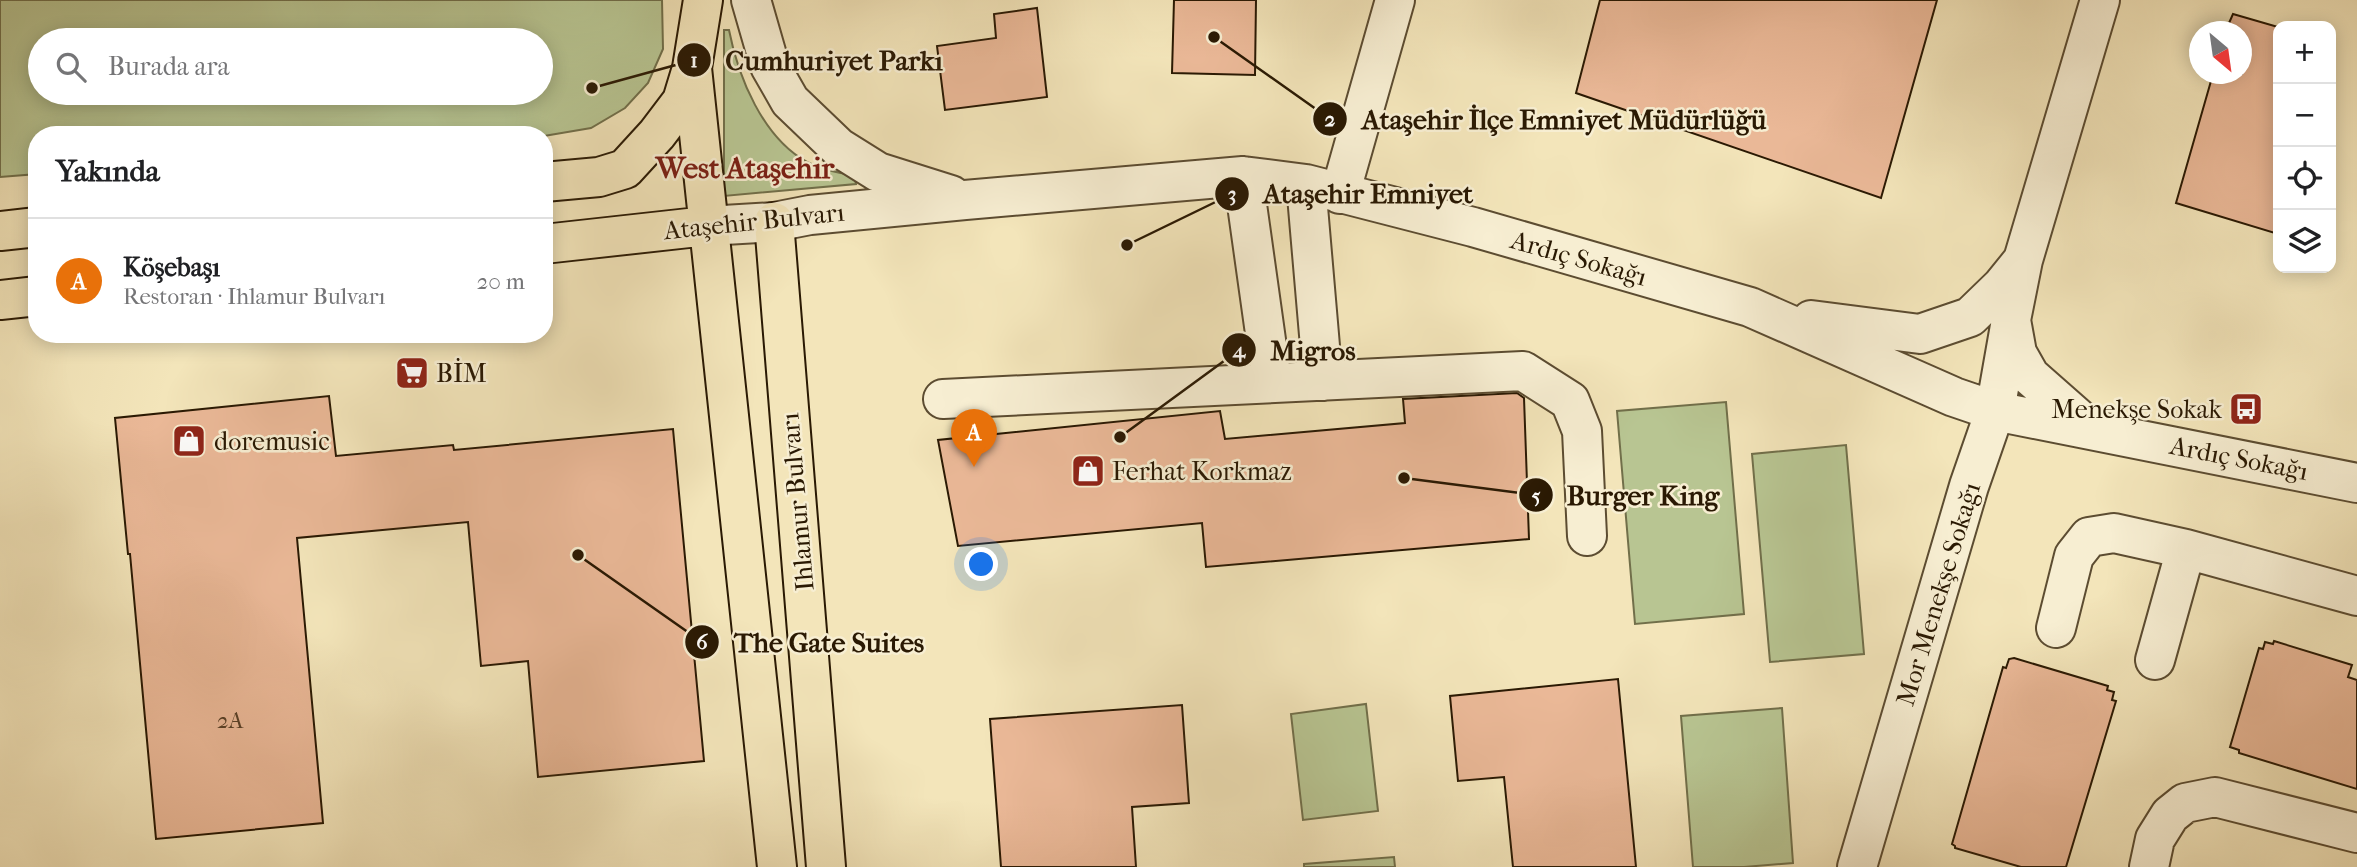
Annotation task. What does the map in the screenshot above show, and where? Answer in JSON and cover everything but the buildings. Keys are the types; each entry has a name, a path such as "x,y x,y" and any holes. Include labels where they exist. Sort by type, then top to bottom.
{"main road":[{"path":"553,180 599,177 625,169 657,134 682,101 692,68 703,0"},
{"path":"692,68 777,867"},
{"name":"Ihlamur Bulvarı","path":"774,222 826,867"},
{"name":"Ataşehir Bulvarı","path":"553,243 707,226"},
{"path":"0,231 28,228"},
{"path":"0,300 28,297"}],"street":[{"name":"Ardıç Sokağı","path":"751,0 770,66 790,101 831,140 878,172 965,200 1243,176 1323,189 1473,227 1768,314 1954,397 1995,411 2357,482"},
{"path":"1323,381 1323,189 1395,0"},
{"name":"Mor Menekşe Sokağı","path":"1857,867 1969,486 1995,411 2023,260 2100,0"},
{"path":"1243,176 1272,383"},
{"name":"Ataşehir Bulvarı","path":"707,226 774,222 810,215 965,200"},
{"path":"1768,314 1920,334 1970,317 2023,260"},
{"name":"Mor Menekşe Sokağı","path":"2011,320 2017,353 2030,376 2089,428"},
{"path":"943,399 1523,371 1570,401 1582,431 1587,536"},
{"path":"2056,628 2074,556 2089,537 2114,533 2186,549 2357,596"},
{"path":"2155,660 2186,549"},
{"path":"2149,867 2155,839 2170,815 2185,803 2215,797 2357,833"}],"green space":[{"path":"0,0 662,0 663,49 648,83 625,108 591,128 553,134 553,126 28,126 28,175 0,177"},
{"path":"724,30 729,30 739,67 755,105 778,138 791,151 813,165 854,175 856,184 724,196"},
{"path":"1726,402 1744,614 1635,624 1617,411"},
{"path":"1846,445 1864,654 1770,662 1752,454"},
{"path":"1366,704 1378,811 1303,820 1291,714"},
{"path":"1782,708 1793,863 1693,867 1681,716"},
{"path":"1394,857 1395,867 1304,867 1304,864"}],"place":[{"name":"Ataşehir İlçe Emniyet Müdürlüğü","path":"1214,37"},
{"name":"Cumhuriyet Parkı","path":"592,88"},
{"name":"Ataşehir Emniyet","path":"1127,245"},
{"name":"BİM","path":"412,373"},
{"name":"Menekşe Sokak","path":"2246,409"},
{"name":"Migros","path":"1120,437"},
{"name":"doremusic","path":"189,441"},
{"name":"Köşebaşı","path":"974,467"},
{"name":"Ferhat Korkmaz","path":"1088,471"},
{"name":"Burger King","path":"1404,478"},
{"name":"The Gate Suites","path":"578,555"}],"district":[{"name":"West Ataşehir","path":"745,168"}]}
